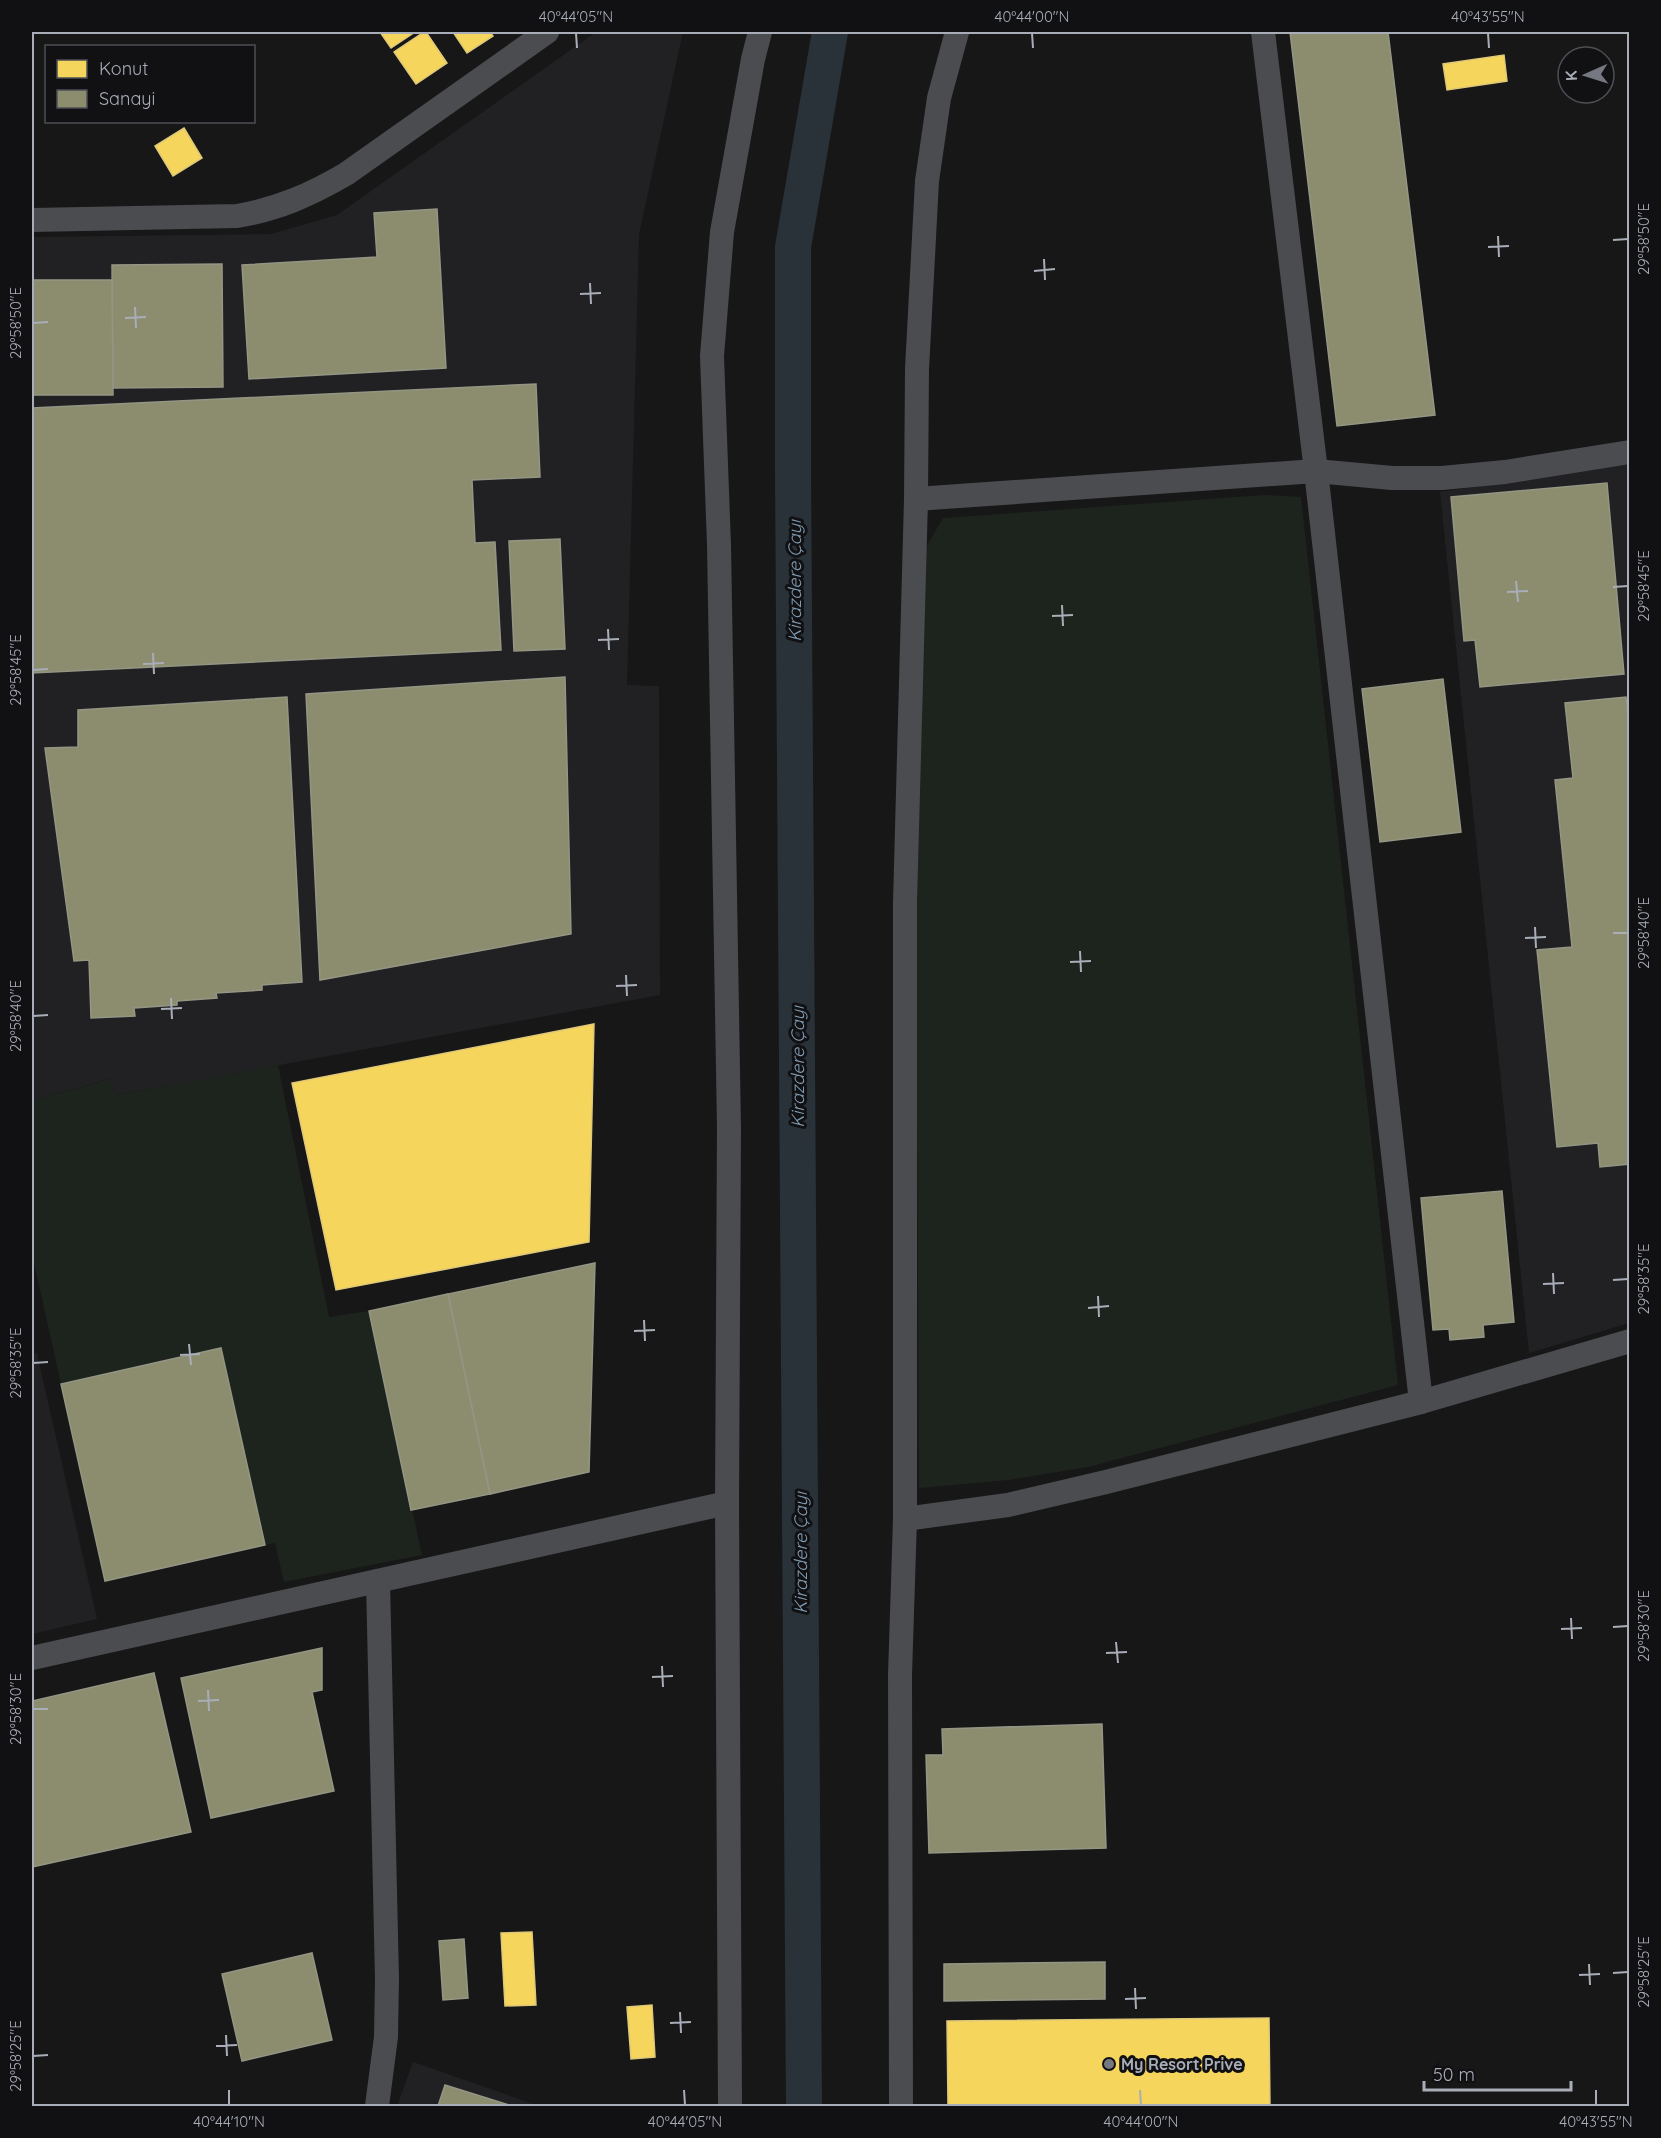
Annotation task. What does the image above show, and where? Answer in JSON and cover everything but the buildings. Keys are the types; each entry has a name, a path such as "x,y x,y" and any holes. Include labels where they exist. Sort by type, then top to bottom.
{"street":[{"path":"32,220 237,216 262,212 289,203 313,193 346,174 547,32"},
{"path":"730,2106 727,1503 729,1116 719,545 712,356 722,232 760,32"},
{"path":"901,2106 900,1675 905,1519 906,902 917,369 927,181 939,98 957,32"},
{"path":"1263,32 1316,471 1421,1402"},
{"path":"915,499 1316,471 1392,478 1442,478 1505,472 1629,452"},
{"path":"905,1519 1008,1505 1063,1492 1421,1402 1629,1341"},
{"path":"32,1658 727,1503"},
{"path":"377,2106 386,2037 387,1979 378,1581"}],"shaded area":[{"path":"596,32 683,32 639,234 627,685 659,686 660,995 116,1095 109,1079 32,1101 32,237 271,234 337,215"},
{"path":"1629,464 1629,1323 1529,1353 1440,492"},
{"path":"1265,495 1301,497 1398,1385 1088,1467 1009,1480 919,1488 916,876 926,547 943,518"},
{"path":"278,1065 329,1317 369,1311 422,1555 284,1582 275,1543 265,1545 221,1348 61,1384 32,1254 32,1101 110,1079 116,1095"},
{"path":"37,1353 97,1619 32,1634 32,1354"},
{"path":"413,2062 539,2106 397,2106"}],"waterway":[{"name":"Kirazdere Çayı","path":"804,2106 793,247 830,32"}],"place":[{"name":"My Resort Prive","path":"1109,2064"}]}
